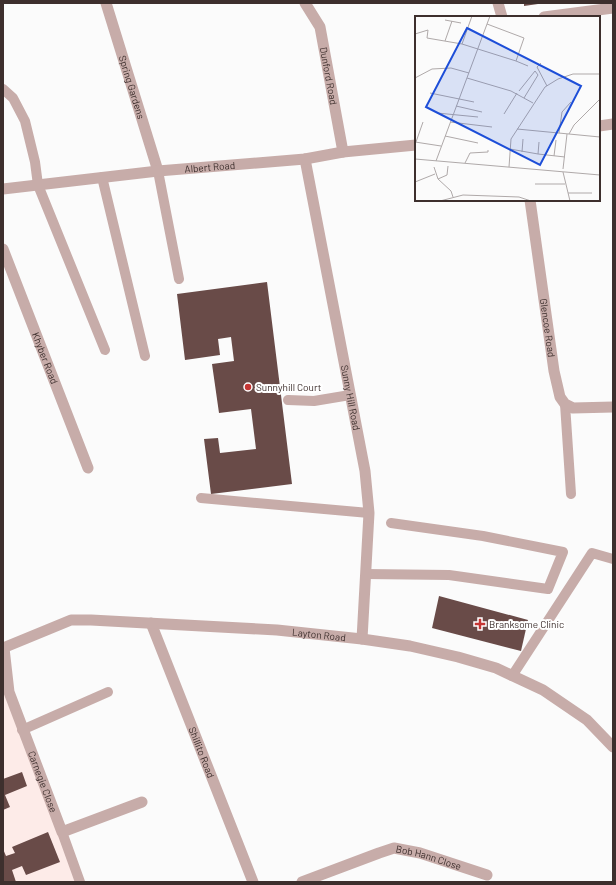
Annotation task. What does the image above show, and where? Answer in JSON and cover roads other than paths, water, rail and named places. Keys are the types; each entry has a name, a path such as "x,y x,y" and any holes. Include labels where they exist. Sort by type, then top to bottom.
{"street":[{"name":"Spring Gardens","path":"106,3 158,171"},
{"name":"Dunford Road","path":"305,3 320,27 343,152"},
{"path":"498,3 502,16"},
{"path":"552,16 613,8"},
{"path":"600,126 613,124"},
{"name":"Albert Road","path":"3,189 158,171 305,159 343,152 415,145"},
{"name":"Sunny Hill Road","path":"305,159 365,471 369,513 362,639"},
{"name":"Glencoe Road","path":"530,201 554,372 560,397 565,404"},
{"name":"Khyber Road","path":"3,249 88,468"},
{"path":"565,404 572,408 613,408"},
{"name":"Layton Road","path":"3,648 71,620 277,630 362,639 410,646 458,657 496,668 542,690 587,720 613,747"},
{"name":"Shillito Road","path":"151,623 253,882"},
{"name":"Carnegie Close","path":"3,648 9,692 22,730 62,832"},
{"path":"62,832 142,802"},
{"name":"Bob Hann Close","path":"302,882 394,848 420,852 487,875"}],"lane":[{"path":"3,89 13,98 25,121 38,185 105,350"},
{"path":"158,171 179,279"},
{"path":"102,177 145,356"},
{"path":"288,400 314,401 350,395"},
{"path":"565,404 571,494"},
{"path":"200,498 369,513"},
{"path":"366,574 449,574 548,589 563,552 483,536 391,523"},
{"path":"512,676 592,553 613,559"},
{"path":"22,730 108,692"},
{"path":"62,832 80,882"}],"place":[{"name":"Sunnyhill Court","path":"248,387"},
{"name":"Branksome Clinic","path":"480,624"}]}
